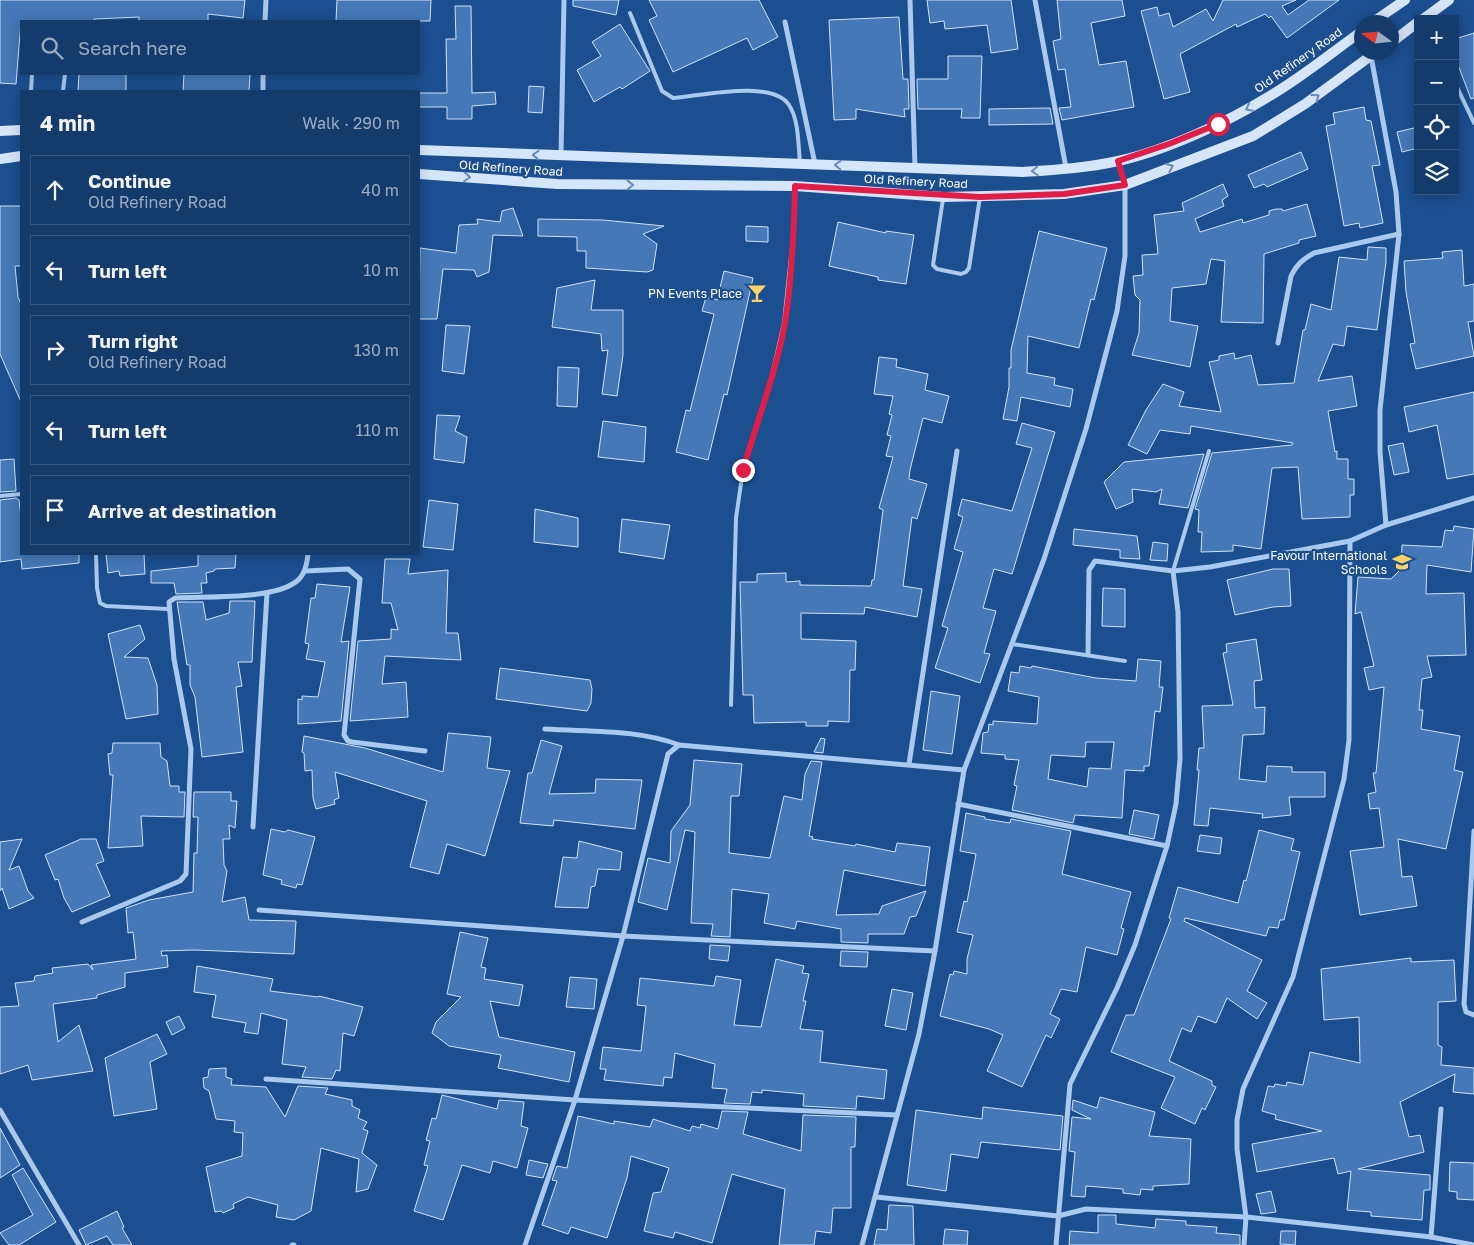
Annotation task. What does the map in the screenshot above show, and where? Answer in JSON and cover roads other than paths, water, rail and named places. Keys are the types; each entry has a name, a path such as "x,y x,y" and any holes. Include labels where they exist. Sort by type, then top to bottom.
{"main road":[{"path":"1383,15 1405,0"},
{"path":"1430,15 1449,0"},
{"path":"1399,37 1414,25"},
{"name":"Old Refinery Road","path":"420,150 1023,172 1066,169 1118,161 1169,144 1218,124 1268,97 1354,37"},
{"name":"Old Refinery Road","path":"420,174 557,184 795,186 944,197 1064,194 1125,185 1253,136 1305,104 1366,60"},
{"path":"0,131 20,130"},
{"path":"0,159 20,156"}],"street":[{"path":"265,20 266,0"},
{"path":"561,155 564,0"},
{"path":"910,0 915,168"},
{"path":"1035,0 1066,169"},
{"path":"785,22 815,164"},
{"path":"1375,60 1396,192 1399,234 1380,410 1380,452 1386,525"},
{"path":"262,90 263,75"},
{"path":"862,1245 919,1034 935,951 964,770 1044,559 1086,430 1114,321 1125,256 1125,185 1118,161"},
{"path":"1278,343 1291,276 1302,260 1314,253 1399,234"},
{"path":"909,764 957,451"},
{"path":"1088,655 1089,570 1095,562 1174,571 1210,567 1350,541 1386,525 1474,498"},
{"path":"1244,1245 1246,1217 1237,1129 1243,1089 1293,977 1344,780 1349,740 1350,541"},
{"path":"82,922 180,881 186,874 191,749 175,668 168,609 169,602 176,598 267,593 298,581 304,571 308,555"},
{"path":"304,571 348,569 360,579 344,735 348,741 425,751"},
{"path":"1056,1245 1070,1084 1118,988 1135,945 1167,846 1176,804 1180,759 1178,612 1174,571"},
{"path":"253,827 267,593"},
{"path":"545,730 642,736 662,739 679,746 964,770"},
{"path":"525,1245 575,1100 623,936 668,754 679,746"},
{"path":"958,804 1167,846"},
{"path":"1474,831 1474,867 1464,1004 1466,1012 1474,1015"},
{"path":"259,910 623,936 935,951"},
{"path":"266,1079 575,1100 897,1115"},
{"path":"1431,1237 1441,1109"},
{"path":"0,1110 79,1245"},
{"path":"876,1197 1058,1216 1086,1209 1246,1217 1431,1237 1474,1245"}],"lane":[{"path":"630,13 662,91 673,98 756,90 780,97 788,103 794,115 801,164"},
{"path":"31,90 32,75"},
{"path":"63,90 65,75"},
{"path":"1459,91 1474,123"},
{"path":"731,705 736,518 743,470 769,388 784,323 794,228 795,186"},
{"path":"944,197 933,264 937,269 961,274 969,268 980,197"},
{"path":"1174,571 1209,451"},
{"path":"0,496 20,494"},
{"path":"96,555 97,588 100,603 106,606 168,609"},
{"path":"1012,644 1125,660"}],"place":[{"name":"PN Events Place","path":"757,293"},
{"name":"Favour International Schools","path":"1402,562"}]}
